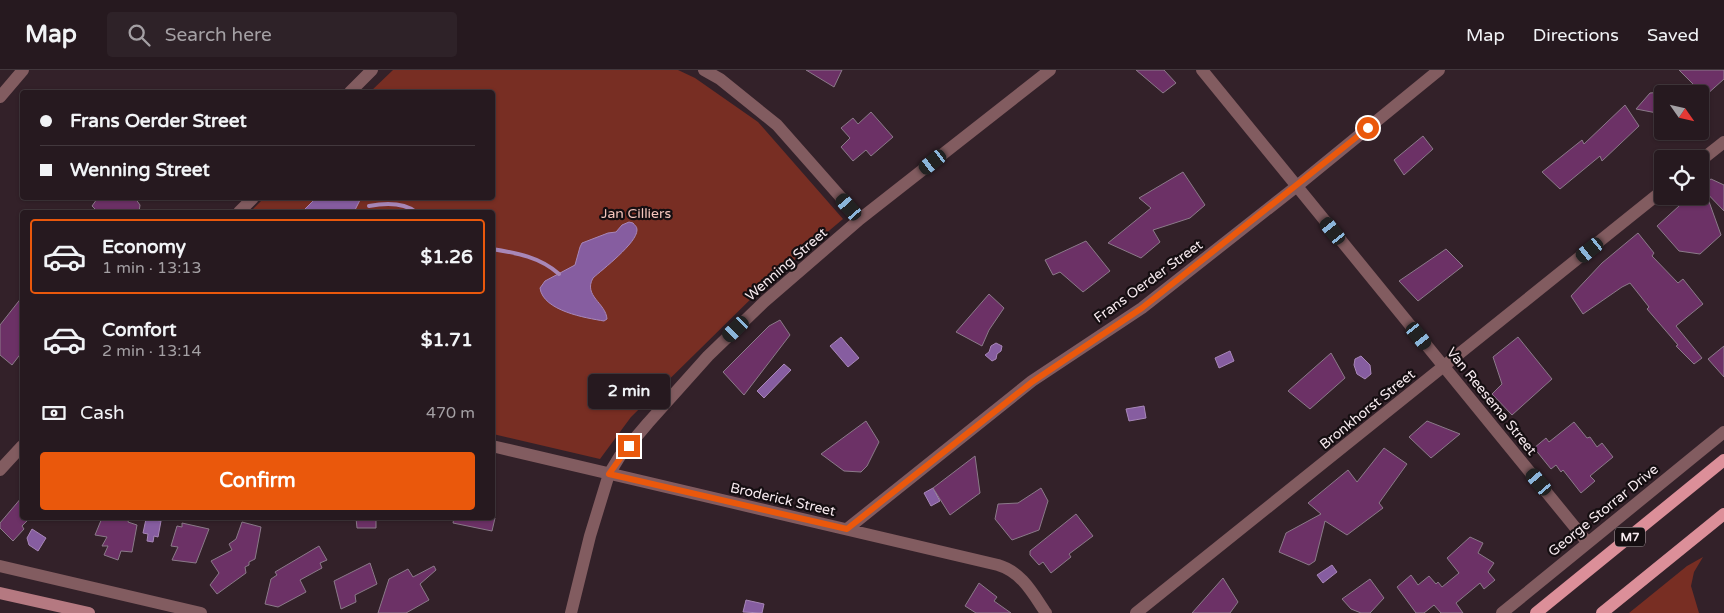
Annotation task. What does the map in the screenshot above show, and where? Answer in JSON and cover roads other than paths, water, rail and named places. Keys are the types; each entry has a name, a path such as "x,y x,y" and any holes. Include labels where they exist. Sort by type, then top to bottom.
{"main road":[{"name":"M7","path":"1536,613 1724,460"},
{"path":"1602,613 1724,514"},
{"path":"0,593 88,613"}],"street":[{"path":"0,97 24,70"},
{"path":"352,90 372,70"},
{"path":"704,70 720,79 777,126 860,220"},
{"name":"Wenning Street","path":"570,613 590,536 609,474 637,436 708,356 764,302 860,220 1050,70"},
{"name":"Van Reesema Street","path":"1202,70 1587,542"},
{"name":"Frans Oerder Street","path":"847,529 1032,382 1142,308 1439,70"},
{"path":"1709,154 1724,142"},
{"name":"Bronkhorst Street","path":"1136,613 1654,197"},
{"path":"241,210 251,200"},
{"name":"George Storrar Drive","path":"1502,613 1724,432"},
{"name":"Broderick Street","path":"495,447 1007,567 1022,579 1046,613"},
{"path":"0,470 20,448"},
{"path":"0,566 201,613"}],"waterway":[{"path":"369,206 394,204 413,210"},
{"path":"495,250 519,254 544,263 559,274"}],"park label":[{"name":"Jan Cilliers","path":"636,213"}]}
